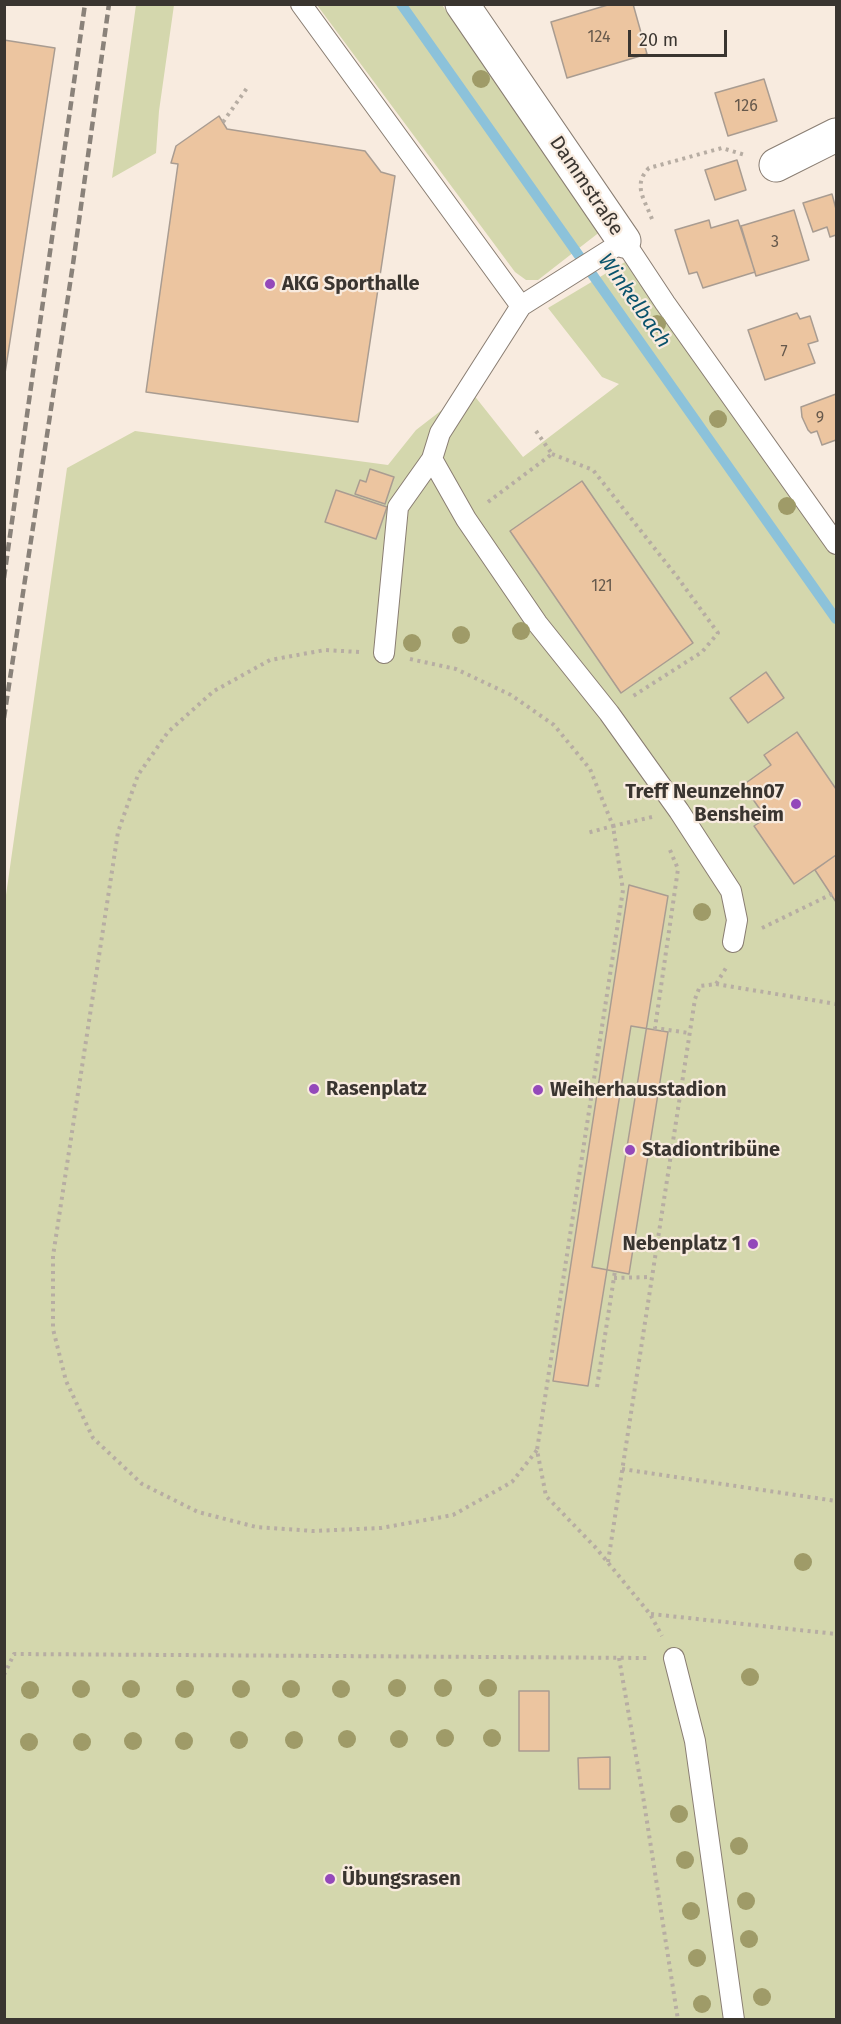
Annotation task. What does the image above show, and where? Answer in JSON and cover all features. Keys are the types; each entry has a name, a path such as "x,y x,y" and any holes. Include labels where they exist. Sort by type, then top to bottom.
{"street":[{"name":"Dammstraße","path":"462,4 617,245"},
{"path":"776,165 837,135"}],"lane":[{"path":"302,4 521,306"},
{"path":"384,652 398,507 432,459 440,433 521,306 617,245"},
{"name":"Dammstraße","path":"617,245 672,313 837,544"},
{"path":"432,459 466,519 537,623 609,713 679,811 731,891 737,920 734,942"},
{"path":"674,1658 695,1741 735,2019"}],"path":[{"path":"223,122 247,88"},
{"path":"617,245 654,224 639,185 642,175 649,168 722,148 776,165"},
{"path":"536,431 552,454 593,470 718,633 702,652 637,693"},
{"path":"489,502 552,454"},
{"path":"4,1675 14,1654 674,1658 650,1614 608,1562 546,1496 537,1450 623,890 613,826 590,769 554,725 511,695 456,669 384,652 325,650 270,660 214,691 168,732 138,775 118,832 54,1256 53,1329 66,1381 93,1438 142,1484 198,1512 256,1527 313,1531 381,1528 453,1515 512,1482 537,1450"},
{"path":"586,833 679,811"},
{"path":"669,848 678,869 655,1028 689,1033"},
{"path":"716,984 728,963 734,942 837,892"},
{"path":"608,1562 689,1033 695,999 700,986 716,984 837,1004"},
{"path":"597,1387 615,1271"},
{"path":"614,1278 651,1277"},
{"path":"622,1469 837,1501"},
{"path":"650,1614 829,1635 837,1634"},
{"path":"619,1658 678,2019"}],"green space":[{"path":"136,5 174,5 159,111 156,153 112,178"},
{"path":"317,5 442,5 541,139 601,231 538,280 526,280 515,272"},
{"name":"Weiherhausstadion","path":"625,262 836,557 836,2019 5,2020 4,909 67,468 135,431 388,465 416,430 469,389 523,457 619,384 602,377 548,308"}],"building":[{"path":"611,4 633,4 647,54 567,78 551,22"},
{"path":"4,40 55,48 4,380"},
{"path":"764,79 777,121 728,136 715,93"},
{"name":"AKG Sporthalle","path":"219,116 227,129 365,151 381,172 395,176 358,422 146,392 178,164 171,163 176,146"},
{"path":"737,160 746,190 715,200 705,170"},
{"path":"832,194 836,209 836,235 830,237 827,227 813,232 803,203"},
{"path":"794,210 809,260 756,276 741,226"},
{"path":"709,220 711,228 738,220 755,272 703,288 697,272 689,274 675,230"},
{"path":"797,313 800,319 810,316 818,341 808,344 815,363 765,380 748,330"},
{"path":"836,394 836,440 822,445 817,431 811,433 808,430 802,417 801,407"},
{"path":"370,469 394,477 385,504 355,494 360,480 366,482"},
{"path":"582,481 693,643 621,693 510,531"},
{"path":"336,490 387,507 376,539 325,522"},
{"path":"766,672 784,698 748,723 730,698"},
{"name":"Treff Neunzehn07 Bensheim","path":"797,732 836,789 836,855 794,884 754,826 766,818 743,785 771,765 764,755"},
{"path":"836,855 836,902 815,870"},
{"path":"629,885 668,896 588,1386 553,1381"},
{"name":"Stadiontribüne","path":"631,1026 668,1032 629,1274 592,1267"},
{"path":"519,1691 549,1691 549,1751 519,1751"},
{"path":"610,1757 610,1789 579,1789 578,1758"}],"waterway":[{"name":"Winkelbach","path":"401,4 836,619"}],"railway":[{"path":"4,578 85,4"},
{"path":"4,718 73,264 109,4"}],"place":[{"name":"AKG Sporthalle","path":"270,284"},
{"name":"Treff Neunzehn07 Bensheim","path":"796,804"},
{"name":"Rasenplatz","path":"314,1089"},
{"name":"Weiherhausstadion","path":"538,1090"},
{"name":"Stadiontribüne","path":"630,1150"},
{"name":"Nebenplatz 1","path":"753,1244"},
{"name":"Übungsrasen","path":"330,1879"}]}
